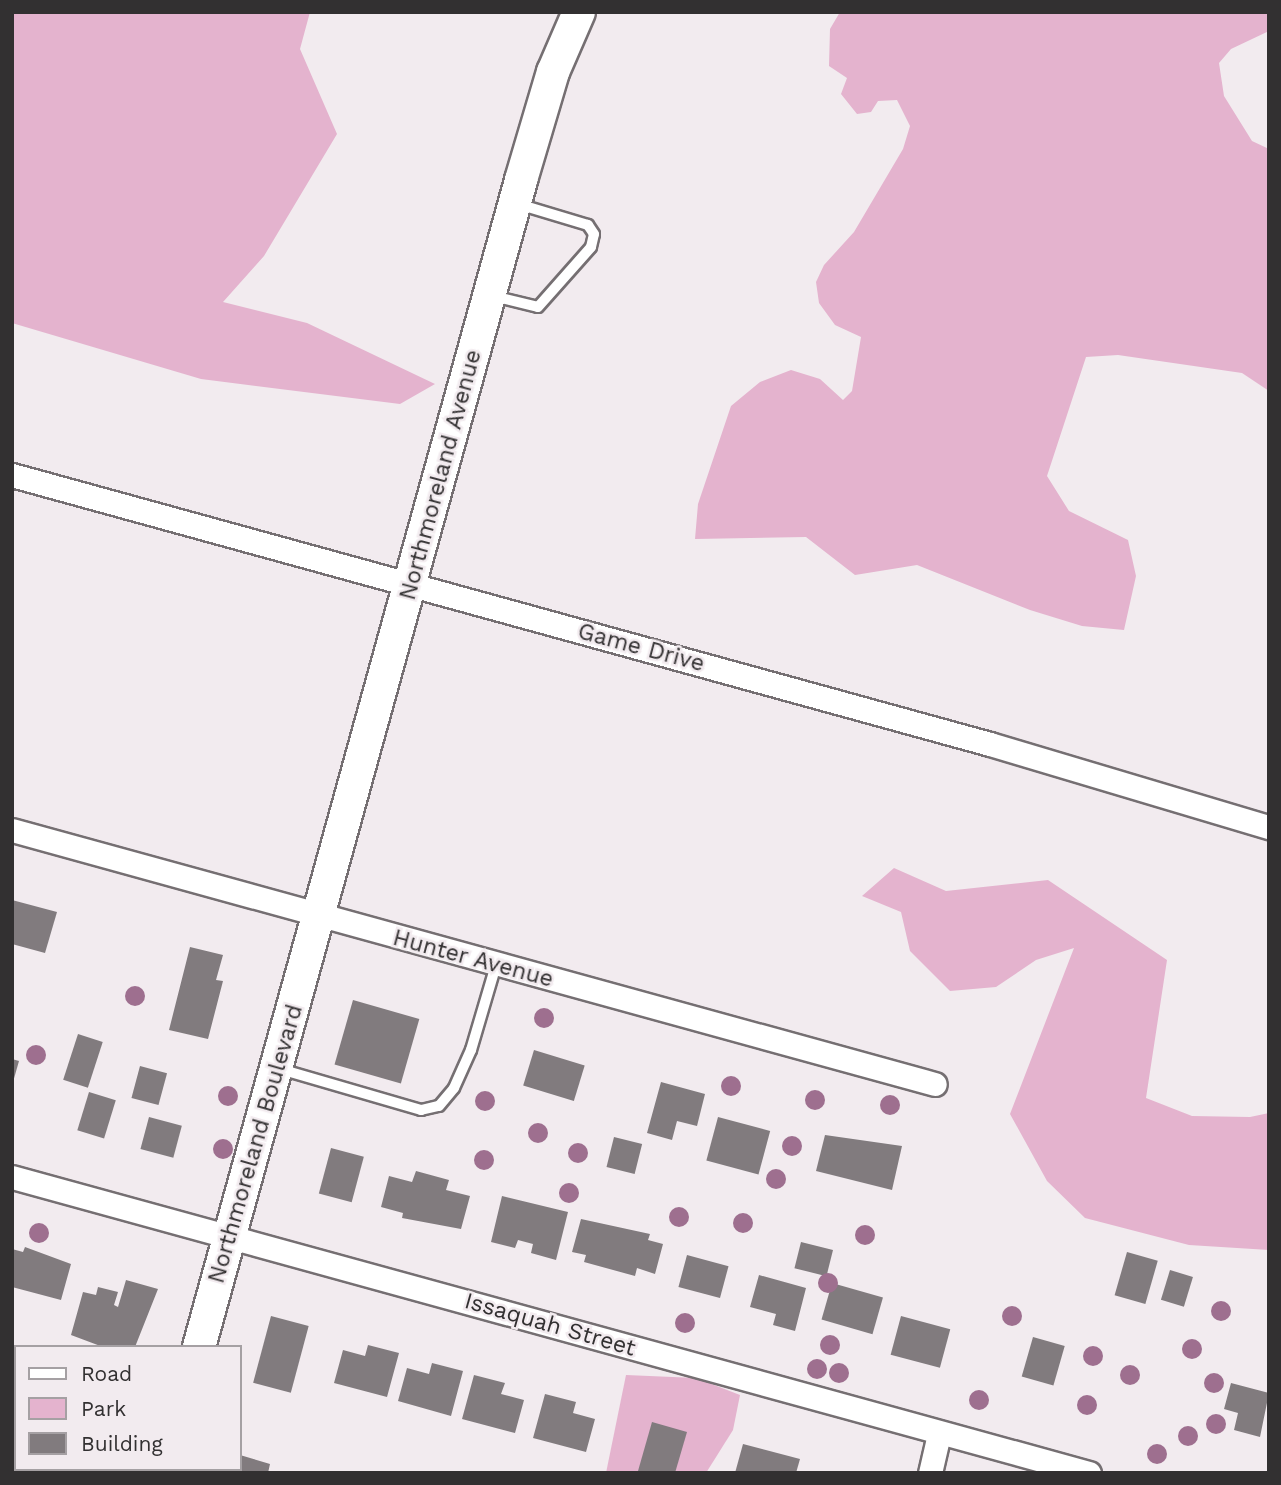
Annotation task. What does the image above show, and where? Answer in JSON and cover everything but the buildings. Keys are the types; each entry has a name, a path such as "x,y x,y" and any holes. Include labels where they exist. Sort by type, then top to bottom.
{"street":[{"name":"Northmoreland Avenue","path":"317,929 515,203 553,72 579,12"},
{"name":"Game Drive","path":"12,475 990,744 1269,827"},
{"name":"Hunter Avenue","path":"12,830 317,929 496,965 934,1084"},
{"name":"Northmoreland Boulevard","path":"200,1345 317,929"},
{"name":"Issaquah Street","path":"12,1177 1088,1473"},
{"path":"929,1473 939,1434"}],"lane":[{"path":"490,295 538,307 592,247 594,234 588,225 515,203"},
{"path":"278,1068 421,1110 439,1106 454,1088 471,1050 496,965"}],"green space":[{"path":"12,12 310,12 300,49 337,134 264,256 223,302 307,323 435,384 400,404 201,379 12,323"},
{"path":"840,12 1269,12 1269,31 1231,49 1219,63 1224,96 1252,141 1269,149 1269,391 1242,373 1118,355 1086,357 1047,476 1069,511 1128,540 1136,576 1124,630 1082,626 1030,610 917,565 855,575 806,537 695,539 698,504 731,406 760,382 791,370 820,379 843,400 852,391 861,337 835,325 819,303 816,282 824,265 854,232 903,149 910,126 897,100 878,101 871,112 857,114 841,94 847,78 829,66 830,29"},
{"path":"894,868 946,891 1048,880 1167,960 1146,1098 1192,1116 1250,1117 1269,1113 1269,1250 1189,1245 1085,1218 1047,1181 1010,1114 1074,948 1036,960 996,987 950,991 910,951 901,912 862,896"},
{"path":"626,1375 696,1378 740,1395 733,1430 706,1473 606,1473"}]}
